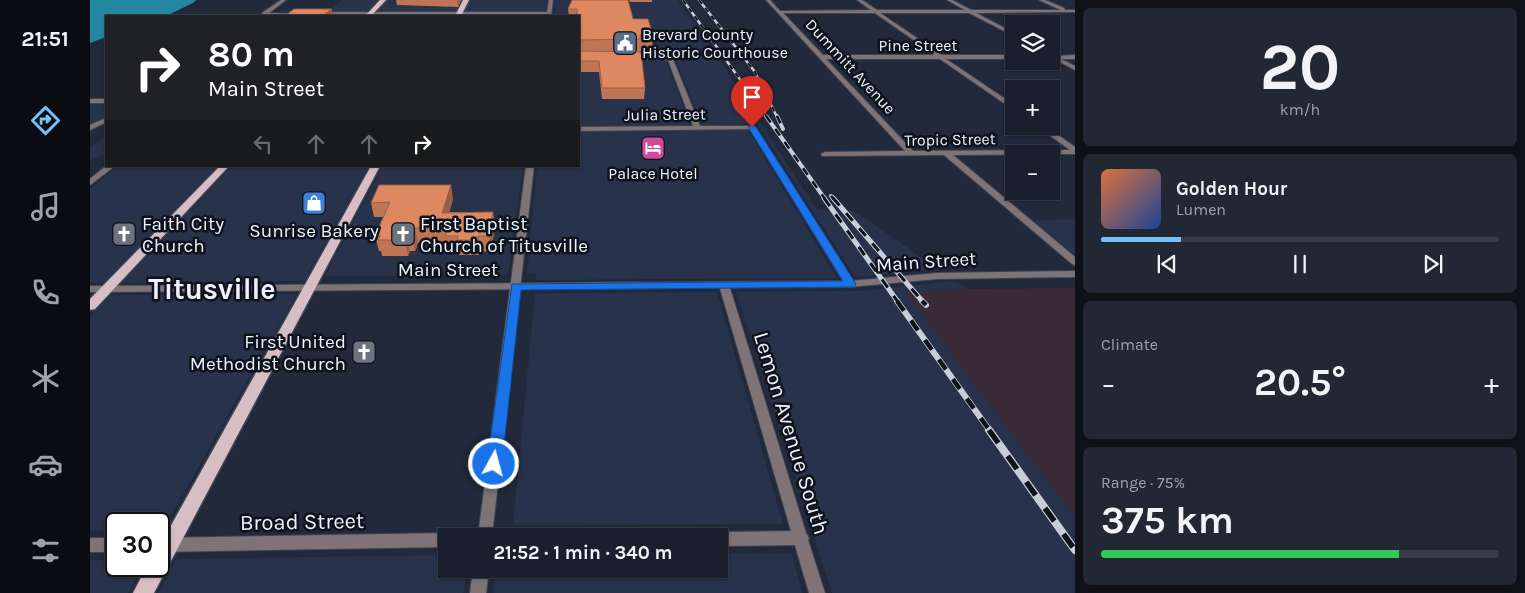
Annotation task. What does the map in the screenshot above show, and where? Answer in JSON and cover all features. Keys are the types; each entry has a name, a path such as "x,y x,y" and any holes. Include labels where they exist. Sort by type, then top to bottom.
{"main road":[{"path":"369,15 383,0"},
{"path":"459,15 466,0"},
{"path":"90,306 224,167"},
{"path":"170,533 310,287 375,167"},
{"path":"143,593 152,577"}],"street":[{"path":"263,15 284,0"},
{"path":"263,15 549,14 551,0"},
{"name":"Dummitt Avenue","path":"768,0 911,154"},
{"path":"859,0 1005,102"},
{"path":"948,0 1005,30"},
{"path":"1041,0 1075,13"},
{"path":"780,12 1066,11"},
{"path":"1060,56 1075,57"},
{"name":"Pine Street","path":"822,58 1005,57"},
{"path":"624,58 670,58 697,127"},
{"path":"1060,60 1075,68"},
{"path":"90,101 105,101"},
{"path":"90,128 105,120"},
{"name":"Julia Street","path":"580,129 752,127 850,284"},
{"path":"1053,135 1075,151"},
{"name":"Tropic Street","path":"825,154 1075,151"},
{"path":"946,153 1075,262"},
{"path":"90,183 110,167"},
{"path":"486,528 530,167"},
{"name":"Main Street","path":"90,289 850,284 938,276 1075,274"},
{"name":"Lemon Avenue South","path":"724,285 802,538 817,593"},
{"path":"728,539 802,538"},
{"name":"Broad Street","path":"170,544 438,540"},
{"path":"90,546 105,545"},
{"path":"478,593 480,578"}],"shaded area":[{"path":"342,0 380,0 368,12 278,12 282,10 331,9"},
{"path":"387,0 462,0 456,12 376,12"},
{"path":"470,0 548,0 545,12 464,12"},
{"path":"555,0 678,0 729,74 817,210 854,211 939,269 855,277 757,124 702,125 675,57 580,57 580,15 553,15"},
{"path":"580,60 666,60 690,125 580,126"},
{"path":"90,103 105,103 105,118 90,125"},
{"path":"748,130 837,278 536,280 536,274 527,274 537,167 580,167 580,132"},
{"path":"105,137 105,154 90,161 90,147"},
{"path":"117,167 216,167 103,283 90,283 90,189"},
{"path":"231,167 368,167 304,281 122,283"},
{"path":"382,167 523,167 508,275 325,276"},
{"path":"1075,219 1075,255 1033,220"},
{"path":"957,282 967,289 906,293 1075,516 1075,593 832,593 736,292 863,291"},
{"path":"1075,288 1075,516 906,293 967,289"},
{"path":"717,292 783,524 513,525 535,293"},
{"path":"297,294 170,518 170,512 105,512 105,530 90,531 90,316 110,295"},
{"path":"728,554 792,554 802,593 493,593 495,578 728,578"},
{"path":"438,555 438,578 466,578 463,593 158,593 166,577 170,577 170,570 176,559"},
{"path":"90,560 105,560 105,577 137,577 128,593 90,593"}],"water":[{"path":"90,0 196,0 168,15 105,15 105,37 90,43"}],"building":[{"path":"572,0 628,0 633,19 648,19 653,35 640,35 640,39 580,40 580,15 577,15 577,9 568,9"},
{"path":"294,9 332,9 323,15 286,15"},
{"path":"580,51 641,52 645,88 602,88 599,61 580,61"},
{"path":"379,185 451,185 442,213 493,212 489,236 478,236 478,240 457,240 458,236 445,236 447,228 415,228 412,236 407,236 405,240 378,240 380,236 375,236 390,202 371,203"}],"railway":[{"path":"683,0 767,117"},
{"path":"699,0 755,72 777,117"},
{"path":"766,116 825,199"},
{"path":"777,116 783,129"},
{"path":"824,198 898,302"},
{"path":"833,198 923,302"},
{"path":"897,301 990,431"},
{"path":"923,302 926,305"},
{"path":"989,430 1075,550"}],"place":[{"name":"Brevard County Historic Courthouse","path":"625,43"},
{"name":"Palace Hotel","path":"653,148"},
{"name":"Sunrise Bakery","path":"314,203"},
{"name":"Faith City Church","path":"124,234"},
{"name":"First Baptist Church of Titusville","path":"403,234"},
{"name":"First United Methodist Church","path":"364,352"}],"district":[{"name":"Titusville","path":"212,289"}],"route":[{"path":"494,464 516,286 850,284 752,127"}]}
